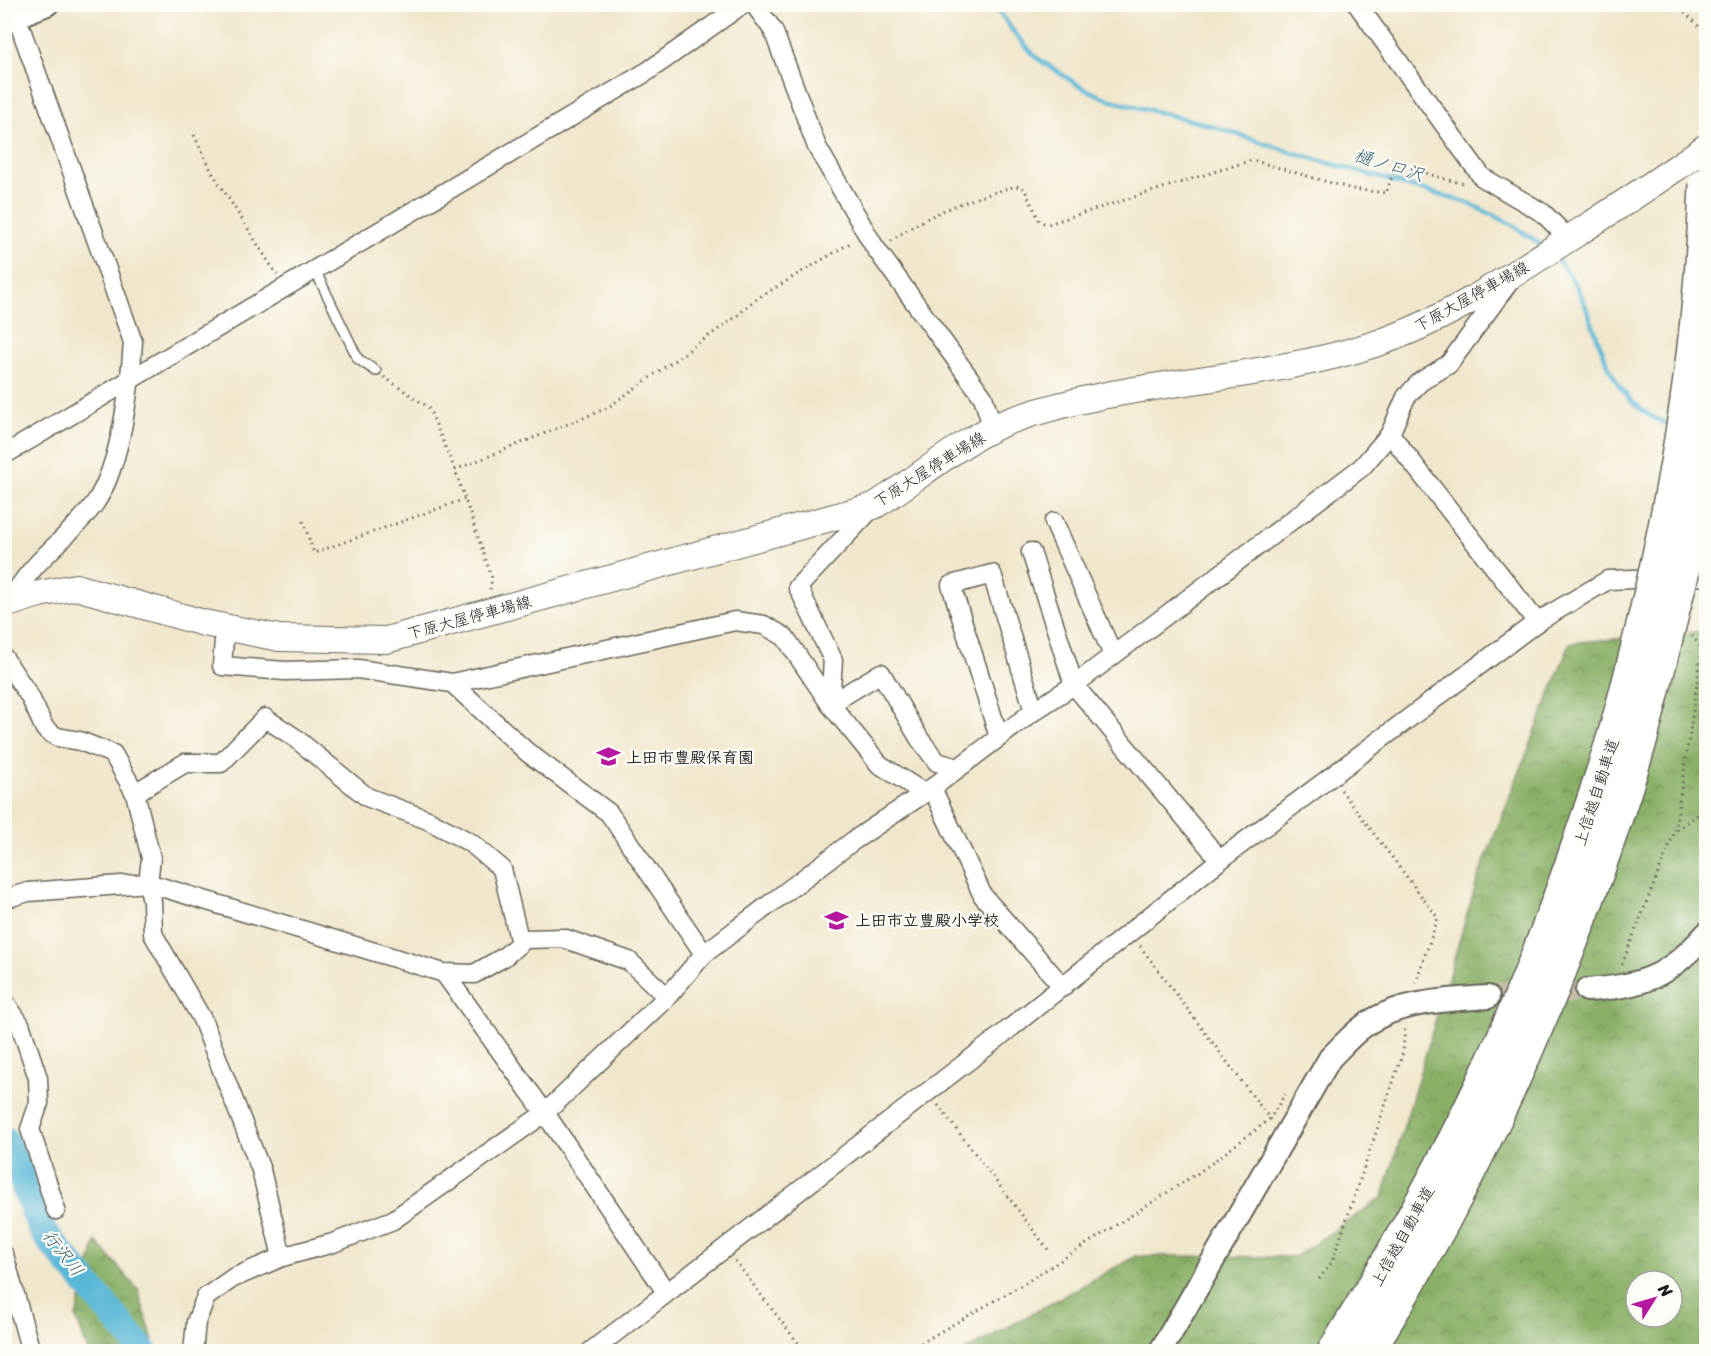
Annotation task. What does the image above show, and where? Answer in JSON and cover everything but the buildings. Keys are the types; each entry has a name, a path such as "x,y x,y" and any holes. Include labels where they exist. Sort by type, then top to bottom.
{"highway":[{"name":"上信越自動車道","path":"1367,1352 1439,1231 1519,1073 1588,903 1629,734 1653,587 1675,478 1699,299 1707,184"},
{"name":"上信越自動車道","path":"1334,1352 1412,1220 1493,1062 1629,734 1682,574 1707,432"}],"main road":[{"name":"下原大屋停車場線","path":"8,603 76,587 204,623 279,638 386,640 874,506 993,429 1010,421 1095,397 1334,357 1424,325 1515,274 1653,186 1707,147"}],"street":[{"path":"8,603 20,583 94,504 110,476 130,380 134,342 11,14 47,4"},
{"path":"4,455 648,71 743,4"},
{"path":"754,4 773,30 817,147 878,251 982,398 993,429"},
{"path":"1357,4 1482,177 1543,213 1556,247"},
{"path":"193,1352 196,1322 206,1298 233,1278 282,1257 333,1243 393,1220 545,1113 667,997 704,954 853,841 928,791 1034,711 1074,685 1362,467 1390,435 1406,398 1420,382 1449,364 1515,274"},
{"path":"1390,435 1537,622"},
{"path":"830,704 833,660 798,587 874,506"},
{"path":"1054,522 1113,655"},
{"path":"1031,552 1074,685 1220,861"},
{"path":"999,737 951,585 992,574 1034,711"},
{"path":"590,1352 1063,987 1220,861 1537,622 1608,580 1707,576"},
{"path":"229,627 224,639 222,666 285,671 358,669 452,683 735,621 764,625 785,637 830,704 879,764 928,791 983,896 1063,987"},
{"path":"4,658 30,697 45,729 57,737 80,741 113,754 135,793 151,858 148,883 152,901 153,934 202,1019 261,1170 282,1257"},
{"path":"830,704 881,673 919,738 937,762 958,768"},
{"path":"452,683 527,752 609,813 704,954"},
{"path":"135,793 185,763 221,763 265,718 294,737 368,796 428,820 471,843 502,869 520,943"},
{"path":"4,899 28,892 148,883 444,974 474,974 525,939 563,938 629,961 667,997"},
{"path":"1587,990 1623,987 1650,979 1672,968 1707,934"},
{"path":"444,974 545,1113 666,1292"},
{"path":"1160,1352 1330,1058 1361,1028 1397,1010 1445,1000 1488,997"},
{"path":"4,1001 20,1024 38,1078 39,1103 30,1129 56,1210"},
{"path":"4,1255 32,1352"}],"lane":[{"path":"315,268 358,359 376,371"}],"path":[{"path":"1676,4 1707,33"},
{"path":"194,135 212,172 285,286"},
{"path":"878,251 920,220 960,202 1016,186 1024,188 1040,222 1048,224 1252,160 1352,189 1386,193 1396,164 1420,169 1453,182 1468,183 1482,177"},
{"path":"455,470 607,408 737,316 753,301 867,234"},
{"path":"376,371 428,407 455,470 492,578 492,587 489,592"},
{"path":"303,521 314,553 465,499"},
{"path":"1319,1279 1332,1262 1403,1053 1407,1007 1438,918 1331,777"},
{"path":"1622,964 1675,831 1707,808"},
{"path":"905,1352 1022,1285 1201,1171 1270,1119 1131,934"},
{"path":"928,1092 1050,1252"},
{"path":"724,1247 806,1352"}],"green space":[{"path":"1706,631 1706,1351 963,1352 1136,1256 1295,1257 1383,1197 1478,878 1570,643"},
{"path":"96,1241 138,1290 156,1351 88,1351 76,1317"}],"waterway":[{"name":"樋ノ口沢","path":"994,4 1015,34 1037,58 1081,87 1110,100 1209,125 1294,153 1468,203 1511,224 1543,246"},
{"name":"樋ノ口沢","path":"1555,258 1572,278 1584,301 1612,373 1625,394 1644,412 1670,425"},
{"name":"行沢川","path":"4,1140 11,1151 44,1233 144,1352"}],"tunnel":[{"path":"1488,997 1587,990"}],"place":[{"name":"上田市豊殿保育園","path":"608,757"},
{"name":"上田市立豊殿小学校","path":"837,920"}]}
